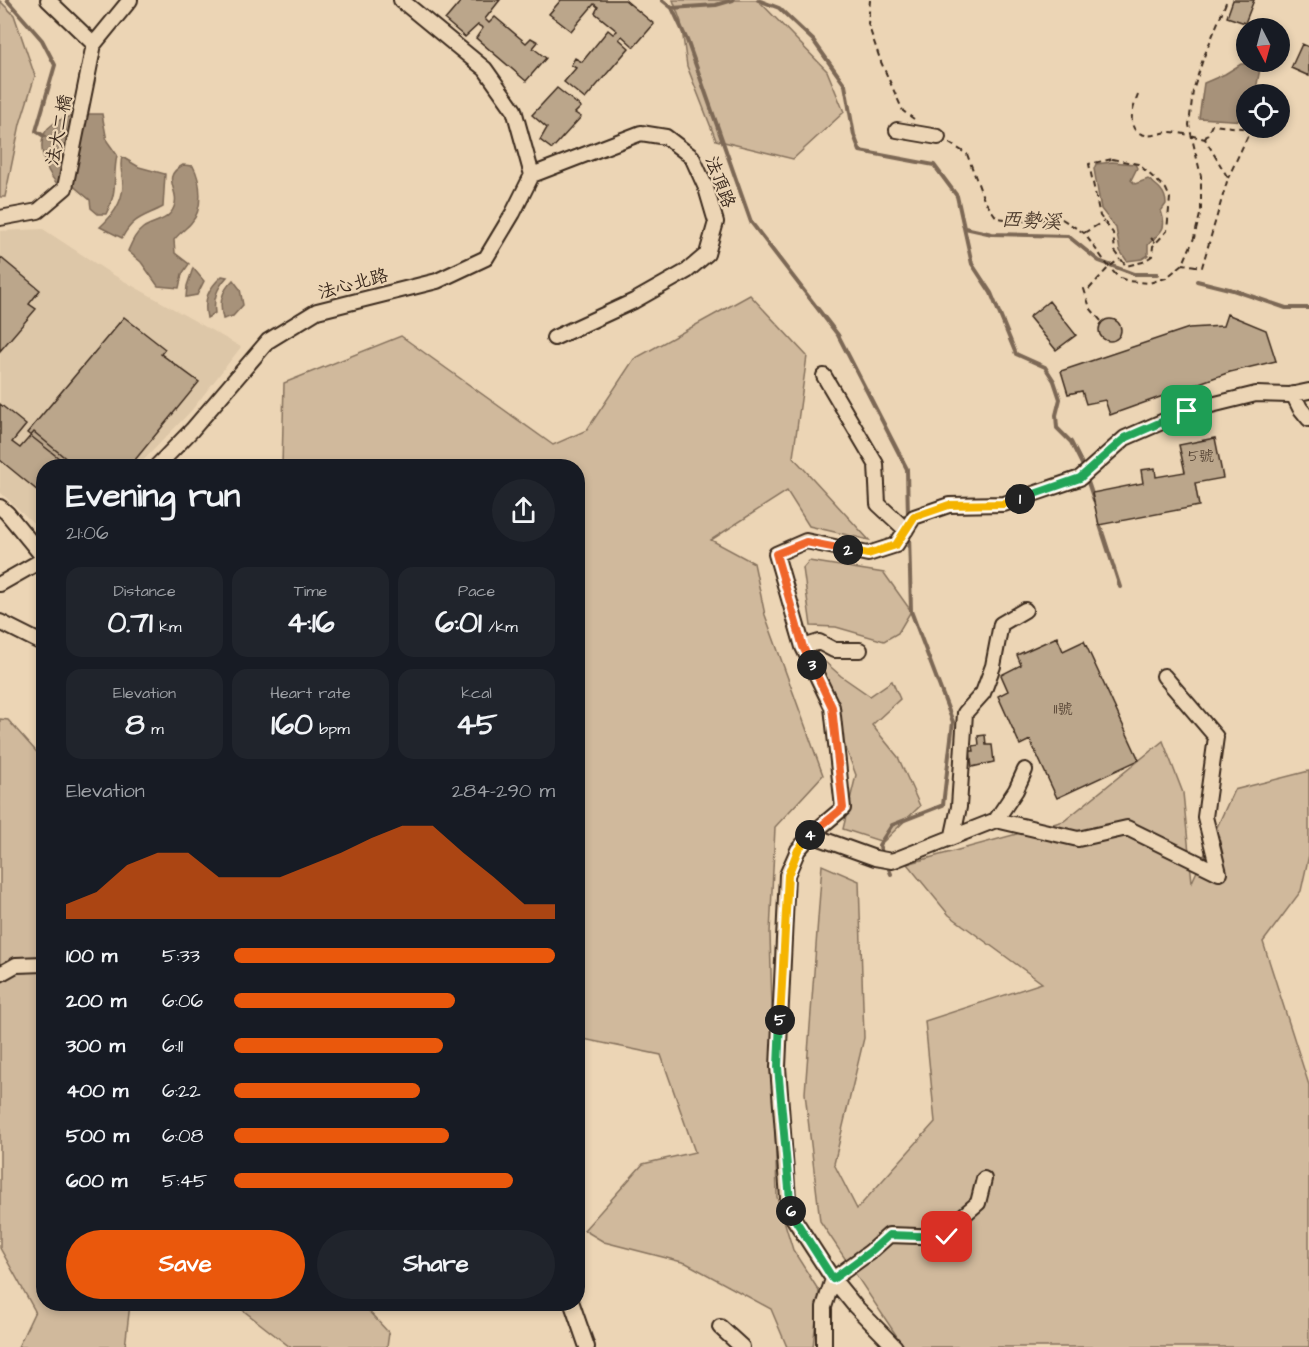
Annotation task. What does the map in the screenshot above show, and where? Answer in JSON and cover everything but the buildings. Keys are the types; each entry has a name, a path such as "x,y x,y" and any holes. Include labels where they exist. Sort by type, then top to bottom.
{"street":[{"path":"48,0 94,44 130,0"},
{"path":"401,0 485,69 514,110 532,175"},
{"name":"法大二橋","path":"0,218 38,211 65,188 94,44"},
{"path":"897,130 938,137"},
{"name":"法頂路","path":"532,175 641,134 666,137 692,157 706,188 716,222 707,254 687,271 634,301 554,338"},
{"name":"法心北路","path":"164,459 192,430 268,341 316,311 437,280 486,258 513,213 532,175"},
{"path":"824,376 876,464 878,504 906,530"},
{"path":"895,1347 855,1306 833,1279 792,1215 788,1198 778,1067 788,875 798,850 811,835 843,808 832,707 803,647 776,554 806,542 868,554 896,545 914,517 949,505 1004,504 1080,478 1125,438 1187,411 1256,394 1293,394 1309,391"},
{"path":"1293,394 1309,419"},
{"path":"0,507 36,549"},
{"path":"0,584 36,564"},
{"path":"953,835 959,807 965,713 983,693 993,666 1001,624 1025,610"},
{"path":"0,622 36,640"},
{"path":"803,647 819,642 834,650 860,650"},
{"path":"811,835 875,858 892,861 953,835 996,820 1078,839 1128,828 1219,873 1205,817 1216,737 1164,676"},
{"path":"996,820 1016,790 1025,770"},
{"path":"0,974 16,965 36,964"},
{"path":"824,1347 824,1307 833,1279 889,1235 947,1237 957,1220 978,1203 984,1179"},
{"path":"574,1311 587,1347"},
{"path":"720,1328 742,1347"}],"path":[{"path":"870,0 868,24 881,62 903,111 920,124"},
{"path":"938,137 967,154 984,200 997,218 1019,221 1062,219 1084,233 1118,277 1128,281 1149,283 1166,278 1183,264 1194,238 1201,211 1201,176 1189,125 1193,91 1203,59 1227,0"},
{"path":"1138,95 1131,115 1132,125 1138,132 1145,135 1168,132 1205,139 1228,178"},
{"path":"1183,264 1202,267 1228,178 1251,129 1212,125 1205,139"},
{"path":"1112,159 1138,164 1166,189 1170,198 1167,231 1153,246 1152,256 1143,262 1126,266 1115,251 1113,233 1104,221 1100,216 1089,164 1112,159"},
{"path":"1084,233 1104,221"},
{"path":"1151,238 1156,243"},
{"path":"1101,321 1090,308 1084,289 1089,289 1109,267 1120,259"}],"shaded area":[{"path":"673,0 758,0 827,71 844,112 793,159 716,140 687,66 681,22"},
{"path":"0,1 14,15 35,76 20,124 5,197 0,197"},
{"path":"1236,67 1236,72 1259,72 1257,84 1236,84 1236,120 1199,118 1204,83"},
{"path":"102,114 107,141 117,155 114,190 106,214 98,214 91,208 90,200 71,184 58,185 45,163 43,154 43,137 53,124 75,115"},
{"path":"122,157 139,167 165,174 163,207 135,222 122,238 100,227 112,214 121,198"},
{"path":"1112,162 1135,164 1137,168 1131,180 1135,184 1148,179 1165,196 1166,204 1161,211 1164,223 1162,230 1148,245 1148,255 1142,259 1127,261 1120,251 1116,228 1101,209 1094,169 1096,164"},
{"path":"183,165 193,166 198,179 200,195 195,217 174,240 175,253 189,264 182,274 179,288 158,286 141,262 128,251 140,230 172,212 175,195 172,175"},
{"path":"43,229 110,273 241,347 191,411 145,459 36,459 36,525 0,492 0,231"},
{"path":"193,268 204,281 197,295 186,297 187,286"},
{"path":"222,276 227,277 216,294 215,313 207,318 206,300 213,285"},
{"path":"233,280 240,289 243,305 233,316 223,319 222,298"},
{"path":"750,295 807,356 793,457 869,540 809,526 787,491 711,540 754,563 765,615 823,775 775,827 770,933 777,1197 793,1250 819,1291 813,1347 787,1347 771,1309 686,1263 604,1242 585,1231 643,1164 695,1152 661,1055 585,1039 585,459 282,459 284,383 401,336 553,445 587,430 634,359"},
{"path":"809,561 884,573 911,611 898,633 884,641 836,627 811,626 803,568"},
{"path":"807,646 841,676 870,696 892,681 900,699 872,725 898,757 920,806 883,842 843,829 856,775"},
{"path":"0,719 8,720 36,751 36,1311 129,1311 125,1347 18,1347 35,1311 0,1248"},
{"path":"1163,741 1183,793 1192,882 1234,790 1309,771 1309,855 1301,891 1263,942 1309,1085 1309,1347 904,1347 820,1221 805,1093 822,865 859,881 864,1038 834,1164 857,1209 935,1122 925,1021 1042,983 949,915 907,864 1064,821"},
{"path":"244,1311 369,1311 389,1333 387,1347 290,1347"}],"waterway":[{"path":"7,0 42,40 55,65 36,131 44,136"},
{"path":"662,0 672,8 716,5 733,0"},
{"path":"758,0 779,8 813,40 845,85 854,135 860,151 934,165 957,196 972,264 991,293 1016,354 1045,367 1054,381 1060,399 1056,415 1057,428 1071,442 1084,468"},
{"path":"672,8 687,40 751,222 838,335 907,469 908,517"},
{"name":"西勢溪","path":"965,228 992,234 1068,236 1099,261 1134,274 1157,274"},
{"name":"西勢溪","path":"1197,281 1233,290 1286,308 1309,308"},
{"path":"1086,476 1094,500"},
{"path":"1099,522 1120,587"},
{"path":"884,857 879,845 892,825 943,805 953,722 911,611 909,534"},
{"path":"887,864 891,874"}],"route":[{"path":"947,1237 889,1235 833,1279 792,1215 788,1198 778,1067 788,875 798,850 811,835 843,808 832,707 803,647 776,554 806,542 868,554 896,545 914,517 949,505 1004,504 1080,478 1125,438 1187,411"}]}
